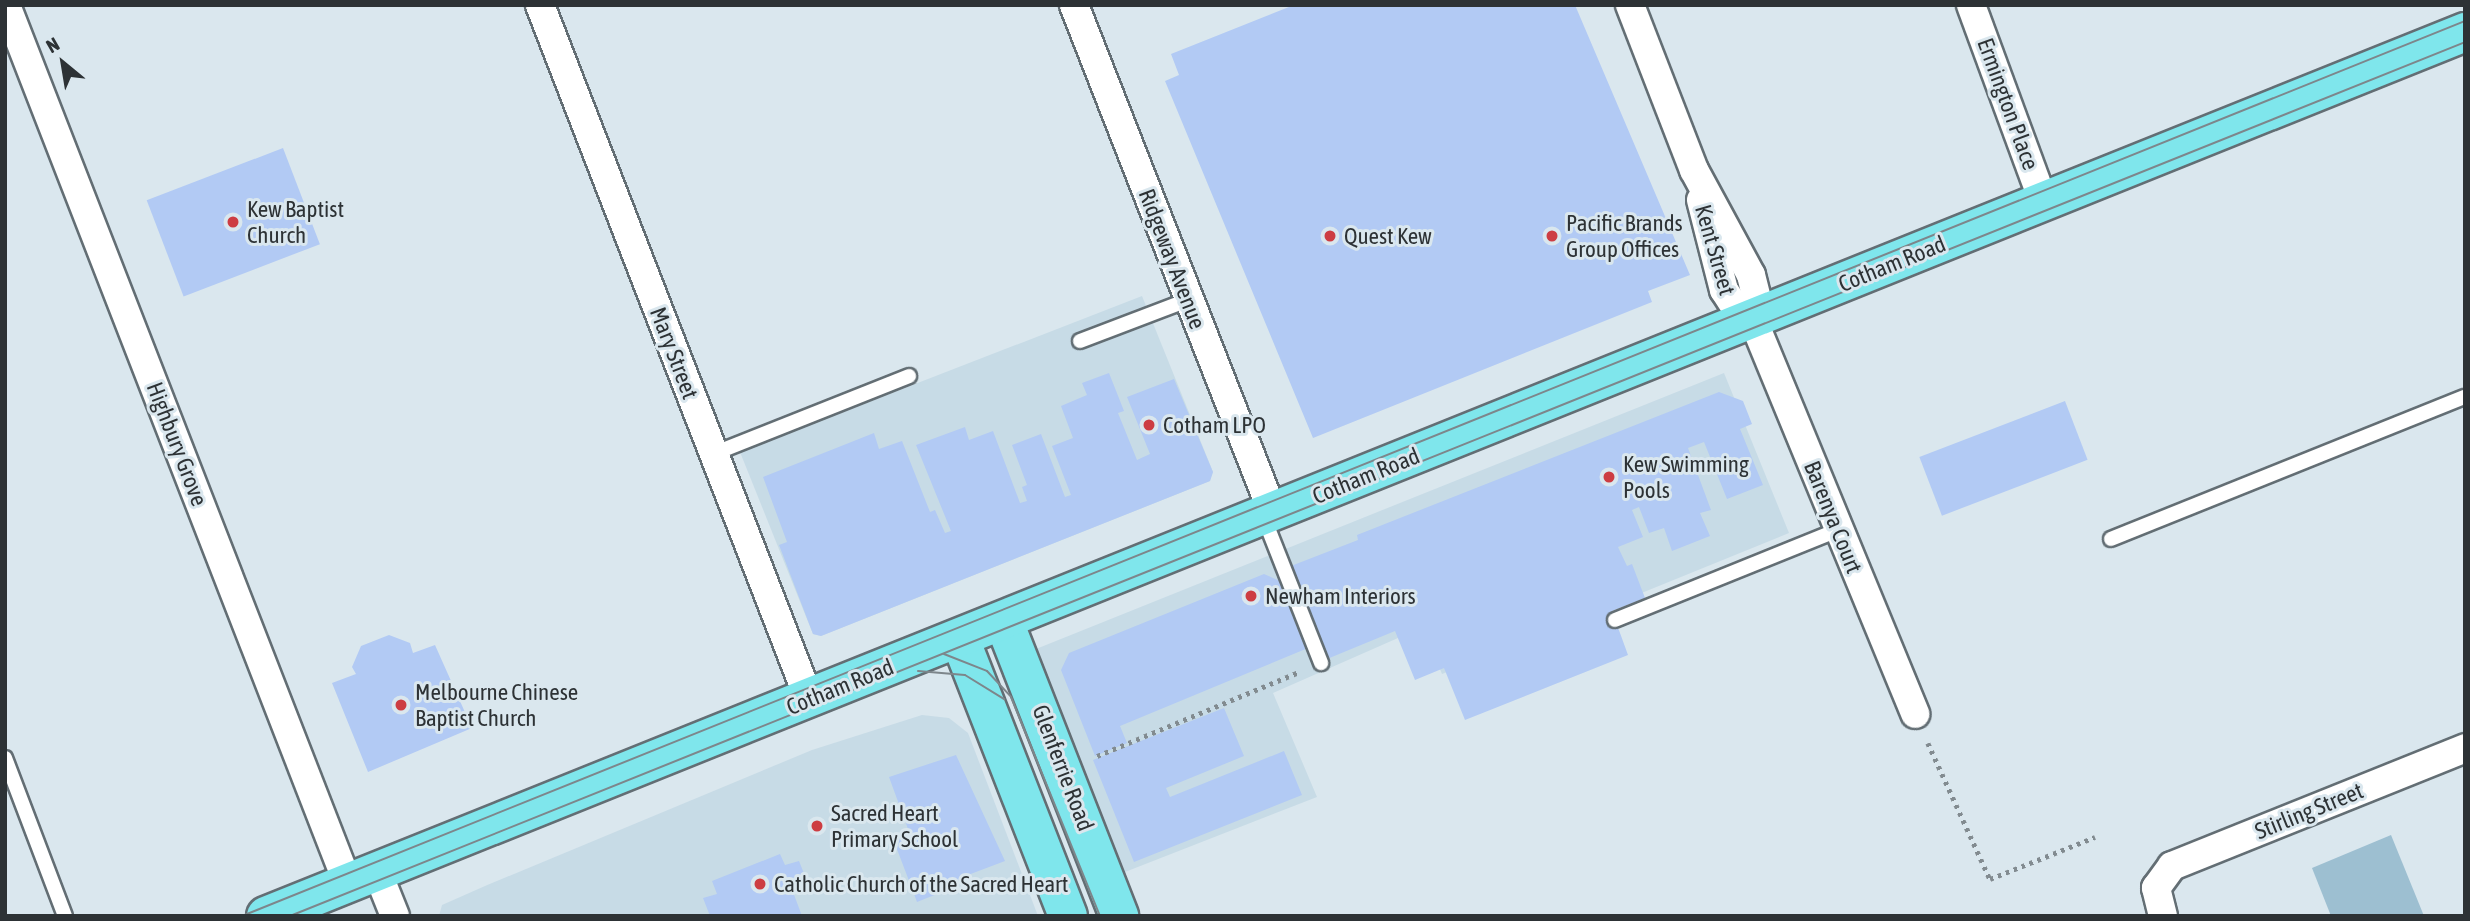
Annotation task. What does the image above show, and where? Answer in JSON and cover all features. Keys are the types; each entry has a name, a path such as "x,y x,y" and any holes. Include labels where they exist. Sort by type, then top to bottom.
{"main road":[{"name":"Cotham Road","path":"266,916 1004,622 2465,32"},
{"name":"Glenferrie Road","path":"1004,622 1119,916"},
{"path":"960,639 1068,916"}],"street":[{"name":"Highbury Grove","path":"6,5 362,877 395,916"},
{"name":"Mary Street","path":"540,5 809,699"},
{"name":"Ridgeway Avenue","path":"1074,5 1268,515"},
{"name":"Kent Street","path":"1630,5 1694,170 1751,275 1759,308 1753,320"},
{"name":"Ermington Place","path":"1971,5 2044,202"},
{"name":"Barenya Court","path":"1753,320 1915,714"},
{"name":"Stirling Street","path":"2162,916 2156,896 2159,880 2178,863 2465,748"}],"lane":[{"path":"1080,341 1188,300"},
{"path":"713,454 909,376"},
{"path":"2111,539 2465,397"},
{"path":"1268,515 1321,663"},
{"path":"1615,620 1838,530"},
{"path":"5,758 65,916"}],"path":[{"path":"1090,760 1321,663"},
{"path":"1915,714 1990,879 2095,837"}],"shaded area":[{"path":"1142,296 1213,472 1210,481 821,636 813,634 740,452"},
{"path":"1724,373 1789,533 1442,674 1423,627 1273,693 1317,797 1125,872 1036,649"},
{"name":"Sacred Heart Primary School","path":"922,715 949,718 968,733 1038,916 439,916 442,905 485,886 812,750"},
{"path":"2391,835 2424,916 2331,916 2312,868"}],"building":[{"name":"Quest Kew","path":"1294,5 1575,5 1690,275 1648,291 1652,302 1313,438 1165,81 1179,75 1171,54"},
{"name":"Kew Baptist Church","path":"283,148 320,244 184,296 147,200"},
{"path":"1109,373 1124,411 1118,413 1137,460 1150,454 1127,397 1174,379 1213,472 1210,481 821,636 813,634 779,545 787,542 763,477 874,433 879,449 902,441 930,512 935,510 945,533 951,531 916,445 965,427 969,440 993,431 1020,503 1027,501 1022,487 1027,485 1012,445 1041,434 1065,497 1071,495 1052,446 1073,438 1061,406 1087,395 1082,383"},
{"path":"1719,392 1743,401 1752,424 1740,429 1763,485 1727,499 1704,442 1688,448 1711,510 1700,513 1710,536 1672,551 1664,528 1649,533 1639,507 1632,510 1643,537 1618,547 1627,566 1632,564 1645,598 1612,611 1628,655 1465,720 1444,668 1415,680 1395,631 1327,659 1291,566 1358,540 1357,535"},
{"path":"2065,401 2088,460 1942,516 1919,457"},
{"path":"1264,574 1280,581 1308,648 1120,726 1127,743 1095,756 1061,670 1069,653"},
{"name":"Melbourne Chinese Baptist Church","path":"389,635 410,643 413,653 435,645 472,728 368,772 332,683 356,674 352,667 361,646"},
{"path":"1224,708 1244,756 1166,788 1170,797 1284,751 1302,795 1134,862 1093,760"},
{"path":"956,755 1005,861 960,878 962,884 917,902 892,836 908,829 889,777"},
{"name":"Catholic Church of the Sacred Heart","path":"780,854 785,865 799,861 809,886 793,892 802,916 710,916 703,898 717,894 712,881"}],"tram line":[{"path":"242,916 2465,21"},
{"path":"290,916 2465,42"},
{"path":"944,654 987,671 1011,697 1100,916"},
{"path":"918,671 965,675 1004,699"}],"place":[{"name":"Kew Baptist Church","path":"233,222"},
{"name":"Quest Kew","path":"1330,236"},
{"name":"Pacific Brands Group Offices","path":"1552,236"},
{"name":"Cotham LPO","path":"1149,425"},
{"name":"Kew Swimming Pools","path":"1609,477"},
{"name":"Newham Interiors","path":"1251,596"},
{"name":"Melbourne Chinese Baptist Church","path":"401,705"},
{"name":"Sacred Heart Primary School","path":"817,826"},
{"name":"Catholic Church of the Sacred Heart","path":"760,884"}]}
